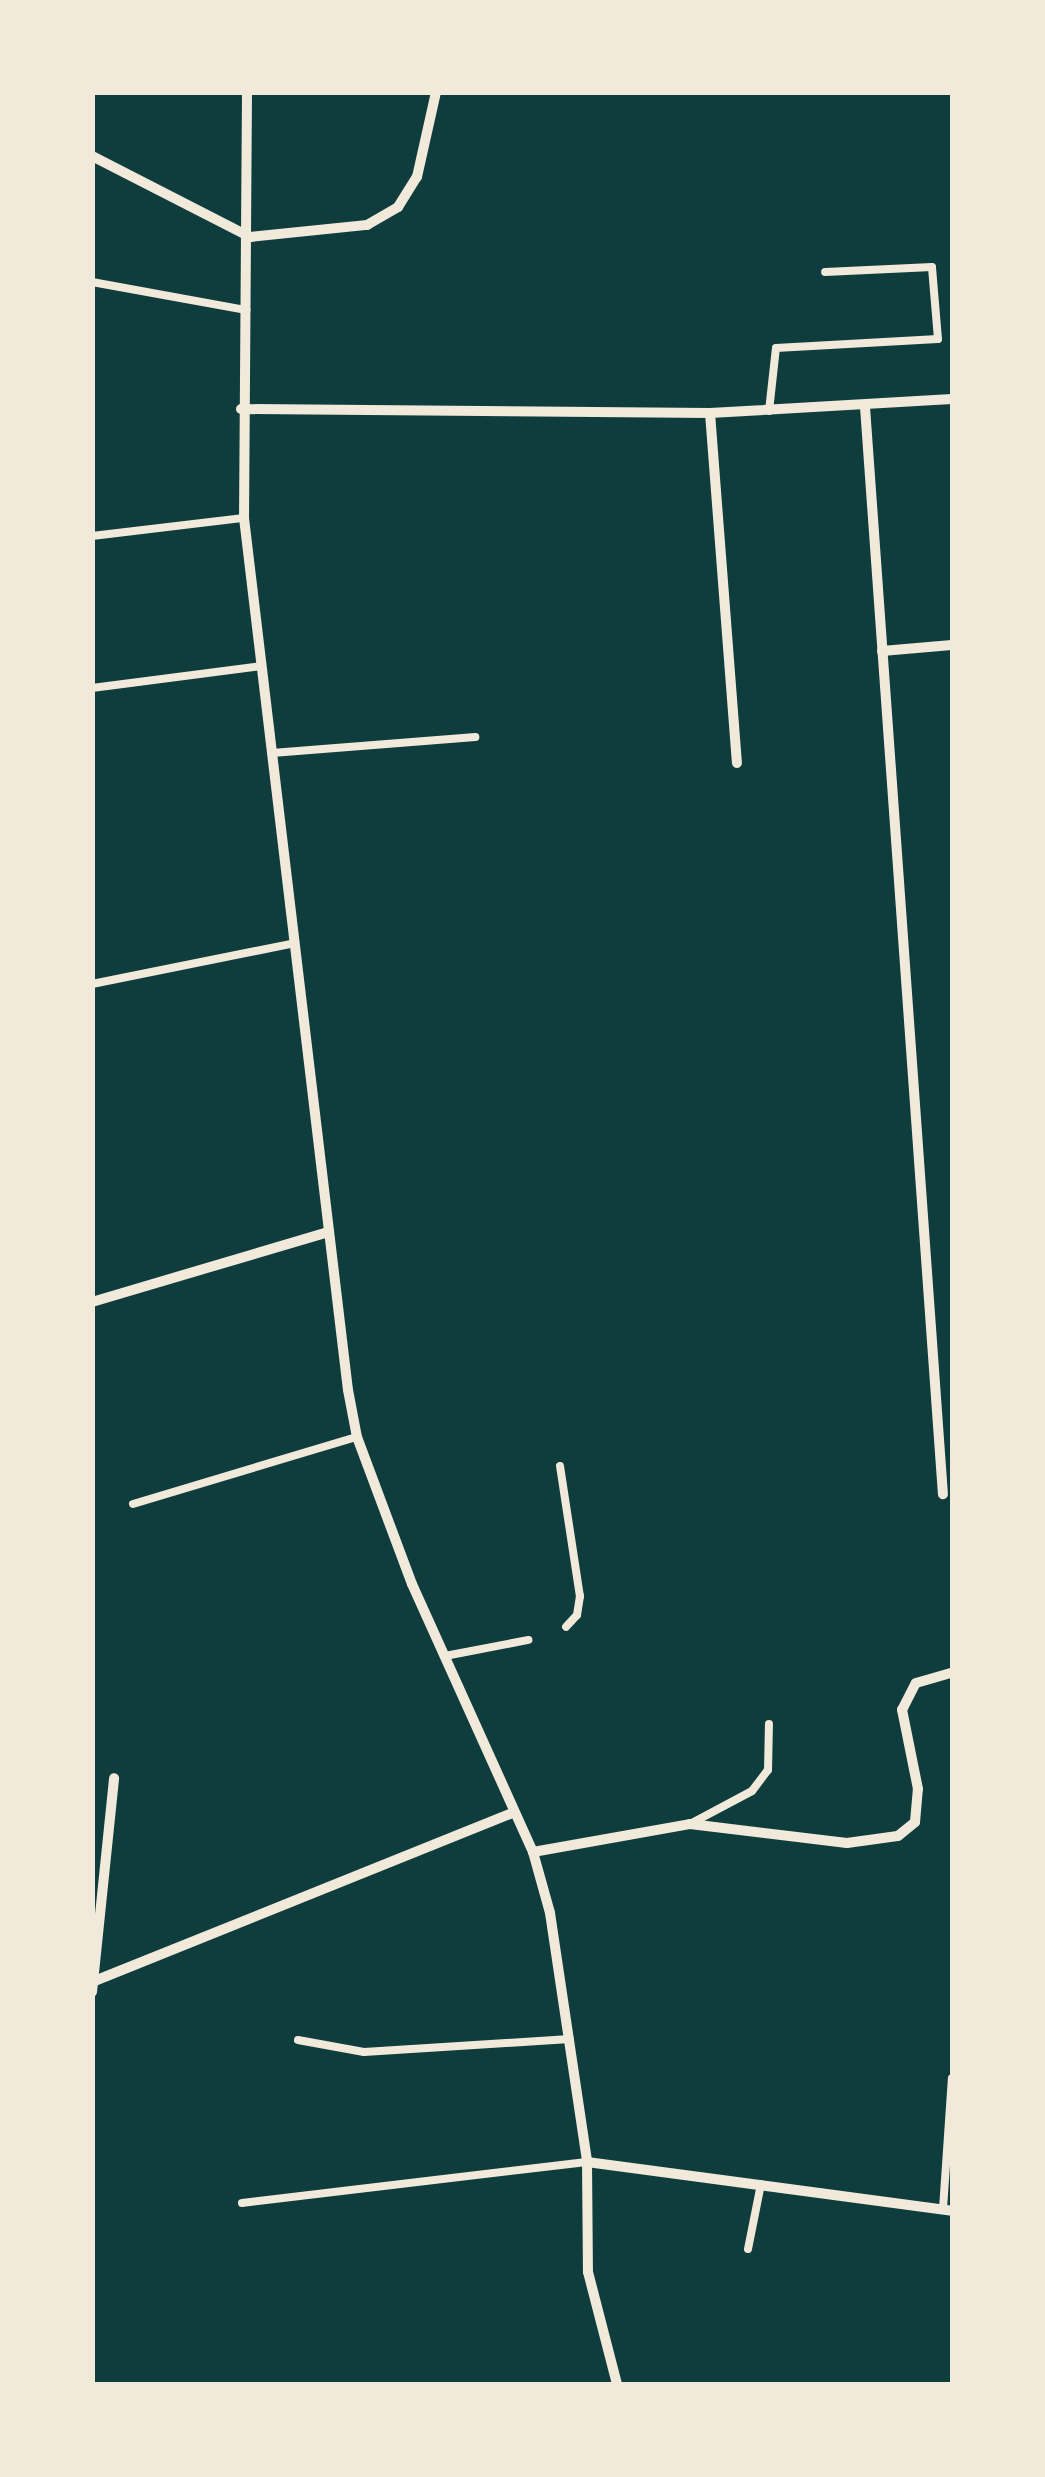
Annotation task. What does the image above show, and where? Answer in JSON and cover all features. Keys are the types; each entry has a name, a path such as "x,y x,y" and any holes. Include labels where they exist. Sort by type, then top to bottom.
{"street":[{"path":"247,92 250,237 241,410 244,518 357,1437 444,1656 533,1852 570,2039 587,2162 588,2272 616,2384"},
{"path":"92,156 250,237 367,225 398,207 416,177 436,92"},
{"path":"241,410 710,413 952,399"},
{"path":"865,407 944,1494"},
{"path":"710,413 738,763"},
{"path":"882,651 952,645"},
{"path":"92,1302 330,1232"},
{"path":"533,1852 690,1824 847,1842 898,1836 914,1822 918,1789 902,1710 916,1683 952,1673"},
{"path":"92,1992 114,1778"},
{"path":"93,1982 514,1812"},
{"path":"587,2162 948,2210"}],"lane":[{"path":"769,411 776,348 938,339 932,267 825,272"},
{"path":"92,282 246,310"},
{"path":"92,536 244,518"},
{"path":"92,688 262,666"},
{"path":"272,753 475,737"},
{"path":"92,984 295,942"},
{"path":"133,1504 357,1437"},
{"path":"560,1466 580,1596 577,1615 566,1627"},
{"path":"444,1656 528,1640"},
{"path":"690,1824 752,1791 768,1770 769,1724"},
{"path":"298,2040 364,2052 570,2039"},
{"path":"948,2210 952,2078"},
{"path":"242,2203 587,2162"},
{"path":"748,2249 761,2184"}]}
